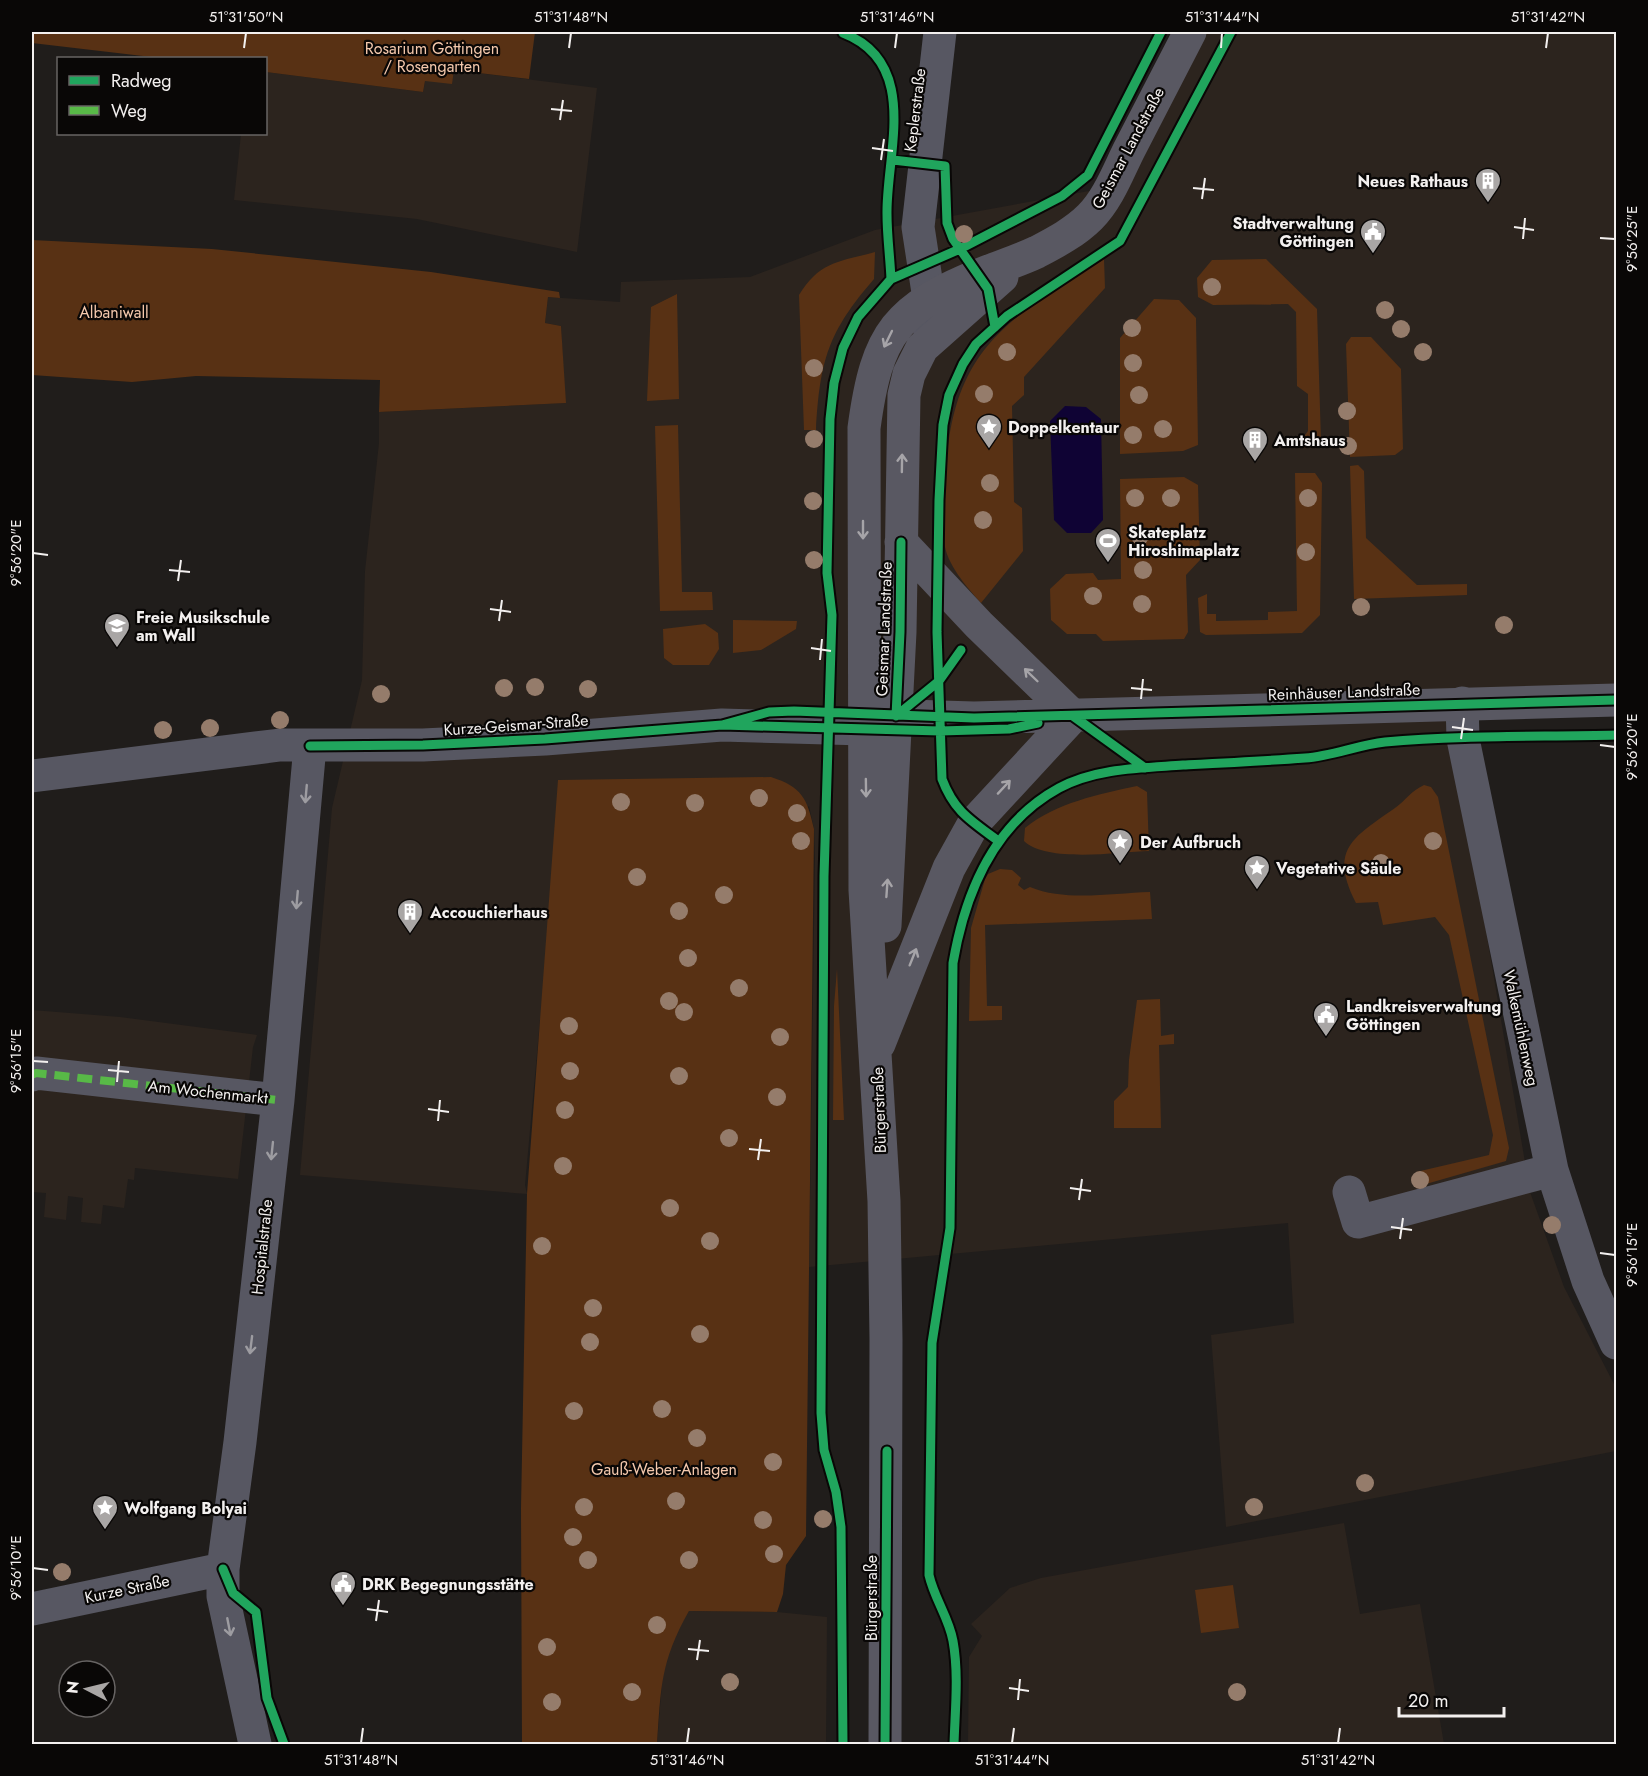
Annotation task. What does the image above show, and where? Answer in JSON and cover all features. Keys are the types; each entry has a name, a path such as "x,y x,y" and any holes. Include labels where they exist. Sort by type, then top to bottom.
{"main road":[{"name":"Geismar Landstraße","path":"880,723 864,440 868,398 876,364 892,330 909,312 929,299 987,272 1014,264 1068,235 1091,216 1112,185 1190,32"},
{"name":"Geismar Landstraße","path":"880,723 901,542 904,395 909,374 928,340 1014,264"},
{"path":"876,1051 949,868 974,823 1073,716 979,625 901,542"},
{"name":"Reinhäuser Landstraße","path":"880,723 1009,729 1073,716 1617,699"},
{"name":"Bürgerstraße","path":"880,723 865,890 884,1201 885,1744"}],"street":[{"name":"Keplerstraße","path":"928,340 929,299 918,226 939,32"},
{"name":"Walkemühlenweg","path":"1462,704 1463,739 1552,1170 1588,1281 1617,1343"},
{"name":"Kurze-Geismar-Straße","path":"32,776 280,745 423,746 723,724 880,723"},
{"name":"Hospitalstraße","path":"255,1744 223,1596 223,1569 240,1442 278,1100 310,746"},
{"name":"Am Wochenmarkt","path":"32,1074 278,1100"},
{"path":"1349,1192 1358,1222 1552,1170"},
{"name":"Kurze Straße","path":"32,1610 223,1569"}],"shaded area":[{"path":"1180,32 1616,32 1616,694 1447,699 1530,1192 1564,1287 1616,1388 1616,1451 1226,1527 1211,1335 1294,1323 1288,1223 809,1267 815,859 814,829 809,806 540,1020 525,1185 527,1194 300,1175 332,808 362,680 365,571 379,443 379,412 565,403 561,326 545,323 548,297 620,302 621,282 750,277 875,230 1100,189"},
{"path":"454,70 597,88 577,252 417,219 234,200 241,135 267,135 267,72 423,92 425,81"},
{"path":"1065,406 1086,407 1101,419 1103,520 1091,533 1067,533 1054,520 1050,421"},
{"path":"32,1010 120,1017 257,1035 253,1047 238,1179 135,1168 134,1180 128,1179 124,1208 103,1205 101,1224 81,1222 83,1198 68,1196 66,1220 44,1217 46,1193 32,1192"},
{"path":"1344,1523 1360,1614 1420,1604 1444,1744 968,1744 969,1657 982,1636 971,1624 1010,1588 1041,1578"},
{"path":"689,1611 777,1612 827,1617 826,1744 657,1744 663,1670 671,1641"}],"green space":[{"name":"Rosarium Göttingen / Rosengarten","path":"32,32 535,32 529,79 454,70 452,84 425,81 423,92 267,72 267,57 151,57 32,43"},
{"name":"Albaniwall","path":"32,240 212,249 431,272 559,292 560,298 548,297 545,323 561,326 566,403 379,412 380,380 196,376 132,382 32,375"},
{"path":"875,252 874,279 846,315 829,348 820,384 816,430 804,430 799,295 815,275 831,264"},
{"path":"1104,259 1105,288 1024,377 1024,395 1012,406 1014,502 1022,508 1023,551 981,603 953,567 944,541 949,442 957,404 969,374 986,348 1008,325 1035,303"},
{"path":"1266,259 1317,309 1321,442 1314,448 1302,448 1302,439 1308,431 1308,394 1297,386 1296,312 1288,304 1213,305 1198,297 1197,278 1212,260"},
{"path":"677,294 679,399 647,401 651,307"},
{"path":"1154,299 1179,300 1196,318 1198,445 1183,451 1120,454 1120,338"},
{"path":"1351,337 1371,337 1401,369 1403,449 1395,455 1350,457 1346,344"},
{"path":"678,425 682,592 712,592 713,610 660,611 655,426"},
{"path":"1358,465 1364,471 1366,538 1417,585 1467,584 1467,595 1354,599 1350,466"},
{"path":"1295,473 1315,473 1322,483 1320,615 1302,633 1206,635 1200,632 1198,598 1207,594 1207,614 1216,614 1216,621 1268,620 1268,612 1297,611"},
{"path":"1184,477 1198,485 1200,560 1186,575 1188,632 1184,639 1103,641 1096,634 1067,634 1051,620 1050,589 1066,574 1093,573 1098,580 1121,579 1120,479"},
{"path":"733,620 797,621 796,629 761,650 733,653"},
{"path":"705,624 718,633 719,649 709,665 673,665 664,658 663,629"},
{"name":"Gauß-Weber-Anlagen","path":"771,777 790,785 802,795 809,809 814,829 806,1536 786,1565 783,1594 777,1612 689,1611 679,1629 667,1661 661,1691 657,1744 522,1744 521,1508 527,1194 558,780"},
{"path":"1424,785 1431,787 1438,797 1509,1148 1506,1161 1426,1184 1416,1172 1489,1155 1493,1135 1449,935 1435,917 1383,925 1378,902 1356,903 1348,885 1345,869 1345,857 1357,837"},
{"path":"1137,786 1147,792 1149,851 1065,854 1035,848 1024,841 1025,828 1050,812 1093,796"},
{"path":"1000,869 1012,870 1021,878 1018,885 1024,890 1030,887 1044,892 1074,895 1150,892 1152,919 985,925 987,1006 1002,1006 1002,1020 969,1021 971,928 985,879 988,874"},
{"path":"837,969 844,1120 833,1120 834,1006"},
{"path":"1160,999 1161,1036 1174,1034 1174,1044 1159,1045 1161,1128 1114,1128 1114,1101 1128,1087 1137,1000"},
{"path":"1233,1585 1239,1628 1201,1633 1195,1590"}],"marked path":[{"path":"32,1075 36,1073 278,1100"}],"cycle path":[{"path":"843,1744 841,1527 836,1492 824,1450 821,1413 824,876 832,615 827,573 830,419 834,383 843,348 858,317 891,279 960,249 1062,196 1088,175 1161,32"},
{"path":"997,840 958,807 942,779 937,632 939,500 943,425 949,395 963,364 976,344 1007,316 1120,241 1231,32"},
{"path":"843,33 867,47 883,66 891,88 894,112 887,214 891,279"},
{"path":"893,160 945,166 947,223 953,239 988,289 995,327"},
{"path":"896,716 901,542"},
{"path":"896,716 939,681 961,650"},
{"path":"722,725 769,712 794,711 974,718 1616,700"},
{"path":"1073,716 1145,768"},
{"path":"310,746 423,745 545,739 722,725 940,731 1009,729 1038,723"},
{"path":"954,1744 955,1654 948,1624 929,1575 932,1343 950,1228 953,963 965,911 974,886 1000,841 1016,821 1036,803 1059,788 1088,776 1120,770 1305,758 1385,742 1471,737 1616,735"},
{"path":"885,1744 887,1451"},
{"path":"223,1569 233,1593 256,1612 267,1698 284,1744"}],"place":[{"name":"Neues Rathaus","path":"1488,204"},
{"name":"Stadtverwaltung Göttingen","path":"1373,255"},
{"name":"Doppelkentaur","path":"989,450"},
{"name":"Amtshaus","path":"1255,463"},
{"name":"Skateplatz Hiroshimaplatz","path":"1108,564"},
{"name":"Freie Musikschule am Wall","path":"117,649"},
{"name":"Der Aufbruch","path":"1120,865"},
{"name":"Vegetative Säule","path":"1257,891"},
{"name":"Accouchierhaus","path":"410,935"},
{"name":"Landkreisverwaltung Göttingen","path":"1326,1038"},
{"name":"Wolfgang Bolyai","path":"105,1531"},
{"name":"DRK Begegnungsstätte","path":"343,1607"}]}
